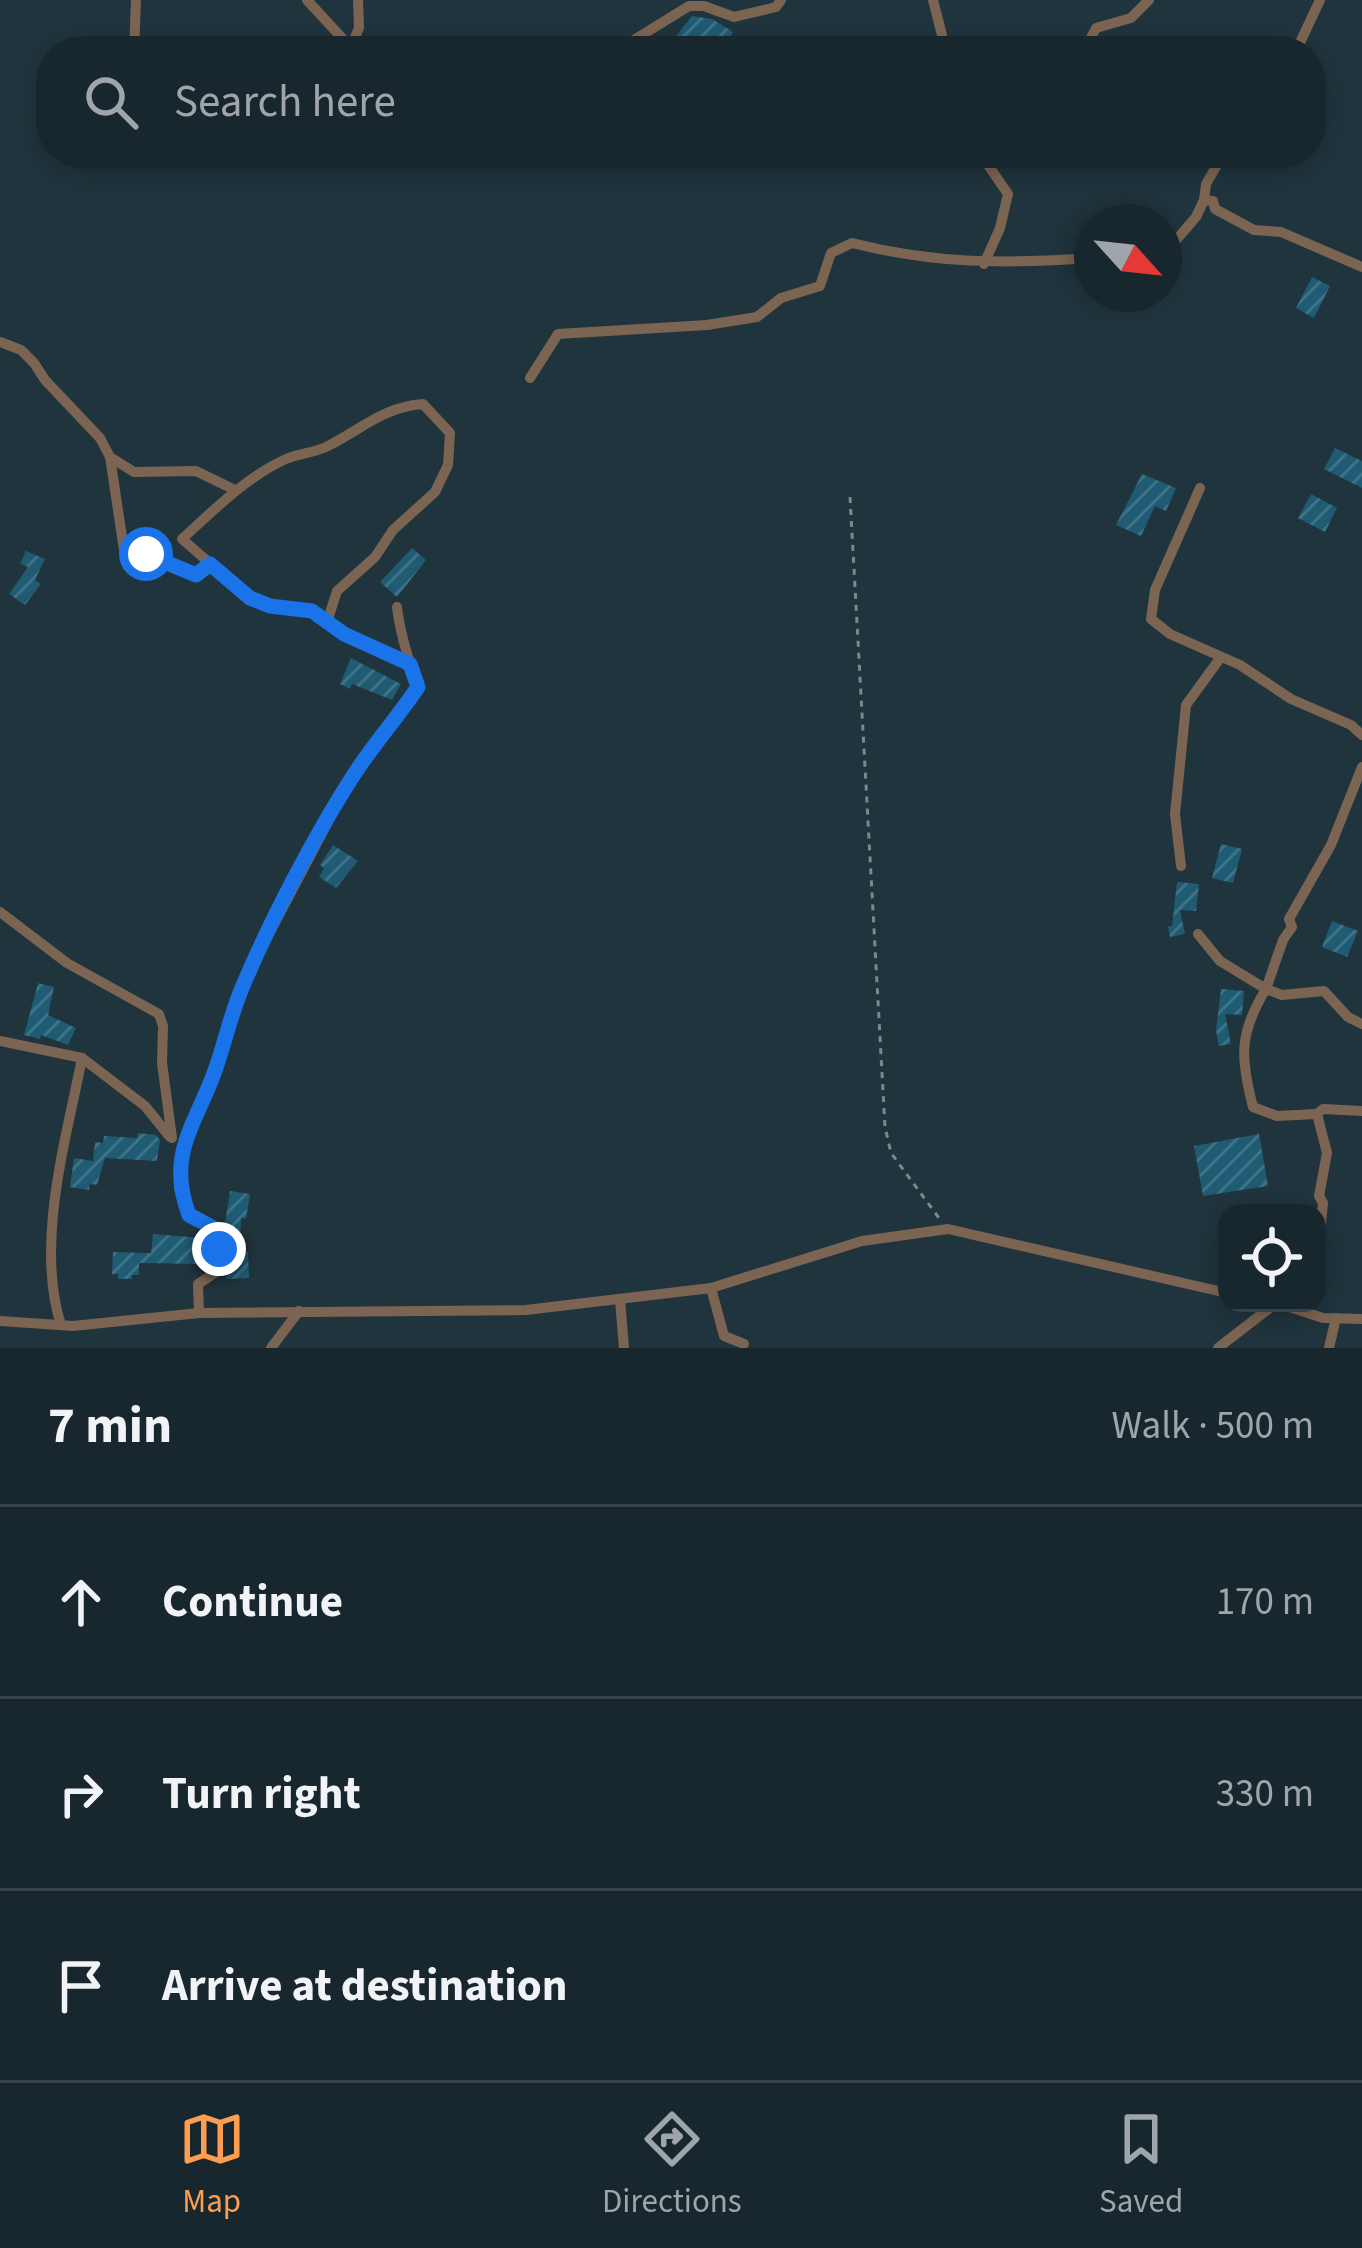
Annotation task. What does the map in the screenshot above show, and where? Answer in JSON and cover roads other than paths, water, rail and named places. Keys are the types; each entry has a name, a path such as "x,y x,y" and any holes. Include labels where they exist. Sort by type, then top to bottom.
{"street":[{"path":"135,36 136,0"},
{"path":"307,0 340,36"},
{"path":"356,36 358,0"},
{"path":"640,36 689,6 734,17 776,7 781,0"},
{"path":"933,0 942,36"},
{"path":"1092,36 1096,28 1131,18 1149,0"},
{"path":"1304,36 1320,0"},
{"path":"984,264 1008,194 994,168"},
{"path":"1182,234 1196,218 1215,168"},
{"path":"1204,200 1213,200 1215,209 1254,230 1281,232 1362,267"},
{"path":"530,378 558,334 707,325 757,317 781,298 820,286 832,254 851,243 912,258 984,264 1074,260"},
{"path":"0,342 21,350 100,438 110,457 124,550 196,575 210,564"},
{"path":"327,622 337,591 435,492 448,465 450,433 423,404 406,405 314,453 281,461 235,490 182,539 250,598 270,606 312,611 327,622 344,634 410,664"},
{"path":"110,457 134,472 196,471 235,490"},
{"path":"1200,488 1155,590 1151,620 1362,735"},
{"path":"199,1313 198,1284 218,1271 218,1237 212,1227 189,1215 179,1188 181,1162 241,989 350,782 418,687 411,655 400,634 397,607"},
{"path":"1181,866 1175,814 1186,705 1221,656"},
{"path":"1362,767 1331,845 1289,919 1292,927 1266,988 1247,1019 1242,1064 1253,1107 1277,1116 1317,1114 1323,1109 1362,1111"},
{"path":"0,912 67,964 159,1014 164,1026 162,1063 172,1138 181,1162"},
{"path":"1198,934 1220,961 1266,988 1282,994 1324,991 1348,1017 1362,1024"},
{"path":"0,1042 82,1058 145,1106 172,1138"},
{"path":"61,1325 52,1297 50,1228 82,1058"},
{"path":"1317,1114 1327,1153 1318,1196 1323,1204"},
{"path":"0,1321 61,1325 199,1313 526,1310 711,1288 862,1241 948,1229 1218,1291"},
{"path":"711,1288 724,1336 743,1344"},
{"path":"620,1300 624,1348"},
{"path":"271,1348 299,1311"},
{"path":"1218,1348 1264,1312"},
{"path":"1308,1312 1362,1319"},
{"path":"1325,1312 1329,1348"}]}
